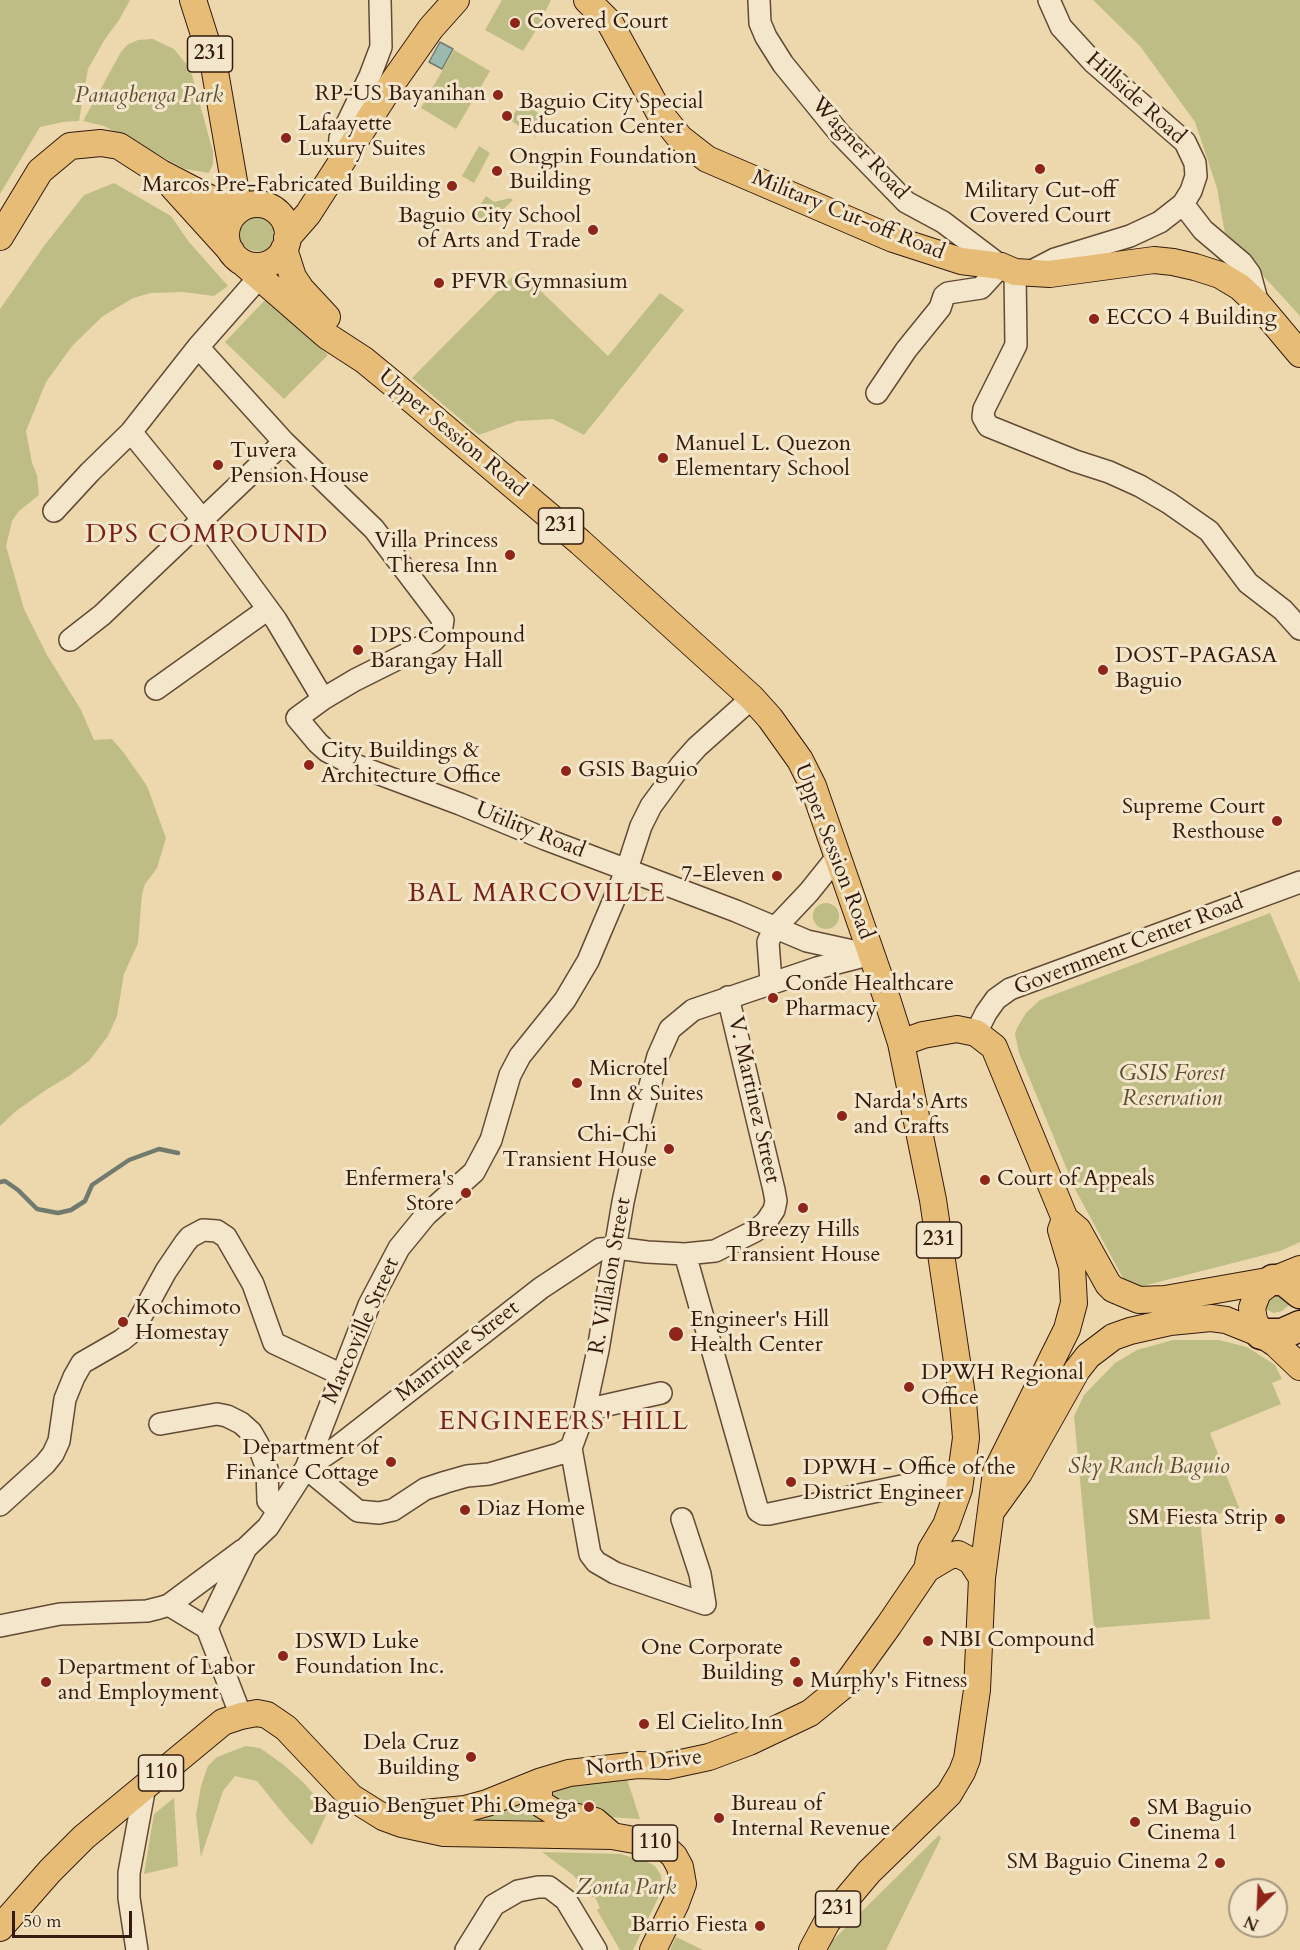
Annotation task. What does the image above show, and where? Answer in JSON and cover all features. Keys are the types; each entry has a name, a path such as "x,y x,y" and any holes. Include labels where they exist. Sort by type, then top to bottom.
{"highway":[{"path":"1287,1275 1284,1280 1300,1293"},
{"path":"1261,1334 1282,1334 1300,1326"}],"main road":[{"name":"231","path":"193,0 214,66 222,109 251,209"},
{"path":"0,237 40,171 69,146 101,142 119,146 161,173 262,257 308,214 393,82 431,28 456,0"},
{"name":"Military Cut-off Road","path":"587,0 610,23 659,112 680,138 707,159 921,249 961,261 1050,274 1154,260 1173,262 1220,275 1240,287 1300,354"},
{"path":"161,173 251,209 296,202 316,192 328,182"},
{"name":"231","path":"251,209 281,216 285,224 262,257 228,244 226,231 229,222 251,209"},
{"name":"Upper Session Road","path":"262,257 327,336 364,360 580,542 752,698 776,725 800,760 813,786 871,955 906,1034 963,1402 966,1438 959,1489"},
{"name":"Upper Session Road","path":"262,257 293,277 364,360"},
{"path":"906,1034 957,1029 976,1033 994,1047 1065,1219 1078,1230 1113,1289 1139,1300 1165,1299 1287,1275"},
{"path":"1007,1472 1066,1329 1074,1303 1072,1267 1061,1230 1065,1219"},
{"path":"1261,1334 1254,1320 1252,1308 1254,1299 1258,1292 1287,1275"},
{"path":"1124,1295 1130,1331"},
{"path":"1007,1472 1088,1356 1105,1341 1130,1331 1170,1322 1211,1318 1226,1320 1261,1334 1276,1344 1300,1368"},
{"path":"1066,1329 1105,1341"},
{"path":"966,1438 979,1461 1007,1472"},
{"name":"231","path":"812,1950 827,1922 869,1872 938,1806 949,1794 962,1772 970,1742 977,1690 981,1578 989,1514 1007,1472"},
{"name":"North Drive","path":"440,1823 465,1809 539,1782 585,1770 638,1764 667,1766 709,1757 749,1742 810,1713 848,1682 927,1569 931,1551 946,1526 959,1489"},
{"path":"927,1569 949,1556 958,1554 971,1561 981,1578"},
{"name":"110","path":"0,1929 50,1870 84,1837 223,1722 257,1713 278,1721 351,1797 383,1817 415,1827 440,1823 612,1836 662,1845 680,1867 683,1884 653,1950"},
{"path":"539,1782 541,1804 554,1812 595,1821 612,1836"}],"street":[{"path":"343,161 339,153 340,138 370,76 381,47 380,0"},
{"name":"Wagner Road","path":"759,0 760,23 766,37 783,63 840,134 906,202 943,222 1014,270"},
{"name":"Hillside Road","path":"1014,270 1145,230 1160,222 1183,204 1196,176 1195,163 1185,142 1093,62 1062,27 1049,0"},
{"path":"1183,204 1203,230 1242,263 1250,274 1257,304"},
{"path":"54,511 130,432 198,347 262,257"},
{"path":"877,393 906,350 940,308 944,296 948,293 981,288 1014,270 1016,345 984,409 983,417 988,426 1109,472 1169,503 1209,531 1248,583 1283,610 1300,629"},
{"path":"130,432 202,519 268,609 323,699 432,641 441,633 443,620 374,529 284,442 198,347"},
{"path":"70,640 102,615 284,442"},
{"path":"156,689 268,609"},
{"name":"Marcoville Street","path":"207,1628 246,1548 268,1527 306,1468 340,1374 369,1305 399,1248 426,1215 474,1172 491,1140 503,1095 514,1068 530,1042 574,987 588,961 651,806 697,747 752,698"},
{"name":"Utility Road","path":"323,699 297,718 318,743 339,758 736,911 807,941 871,955"},
{"path":"771,982 768,942 774,928 809,892 837,856"},
{"name":"Government Center Road","path":"976,1033 996,999 1010,989 1300,882"},
{"name":"R. Villalon Street","path":"571,1448 585,1410 616,1248 622,1202 641,1119 658,1056 670,1029 693,1010 728,997 817,968 871,955"},
{"name":"V. Martinez Street","path":"616,1248 684,1254 715,1251 754,1231 766,1222 774,1210 776,1201 728,997"},
{"path":"0,1505 53,1454 59,1441 65,1399 82,1363 122,1340 133,1330 166,1271 185,1243 190,1237 203,1230 217,1231 226,1238 253,1284 274,1343 340,1374"},
{"name":"Manrique Street","path":"306,1468 336,1448 541,1288 600,1249 616,1248"},
{"path":"684,1254 758,1511 770,1514 916,1483 928,1482 959,1489"},
{"path":"585,1410 661,1393"},
{"path":"160,1424 217,1414 237,1420 251,1432 258,1444 267,1469 268,1501 278,1511"},
{"path":"306,1468 358,1511 379,1513 393,1510 425,1489 466,1476 489,1474 559,1454 571,1448 590,1554 596,1562 615,1573 705,1604 700,1574 682,1519"},
{"path":"268,1483 295,1487"},
{"path":"0,1626 60,1614 147,1611 169,1605 246,1548"},
{"path":"194,1587 204,1589 214,1595 219,1602"},
{"path":"169,1605 207,1628 241,1716"},
{"path":"137,1950 130,1910 129,1873 145,1786"},
{"path":"466,1950 494,1905 518,1891 538,1887 549,1887 566,1900 591,1947"}],"green space":[{"path":"0,0 130,0 88,69 79,121 40,127 0,194"},
{"name":"Covered Court","path":"502,0 551,0 545,16 523,51 485,30"},
{"path":"1093,0 1300,0 1300,316 1225,234 1217,188 1195,122 1140,46"},
{"name":"Panagbenga Park","path":"153,39 174,49 192,75 213,152 213,164 209,173 185,169 104,126 83,121 121,52 127,45 138,40"},
{"path":"454,50 490,71 456,129 421,108"},
{"path":"522,101 547,120 536,137 510,120"},
{"path":"479,146 490,153 474,183 462,176"},
{"path":"114,183 171,216 189,242 228,286 214,296 183,292 151,293 133,298 103,316 73,345 46,382 26,431 32,463 37,475 39,495 19,511 12,521 6,546 24,609 47,655 81,710 94,740 112,739 147,786 166,838 157,868 145,884 142,894 138,943 124,974 117,1016 108,1036 89,1061 16,1111 0,1126 0,309 44,246 84,195"},
{"path":"486,196 494,202 510,198 513,200 486,226 473,216"},
{"path":"258,211 272,217 278,231 272,245 258,251 244,245 238,231 244,217"},
{"path":"519,270 608,356 660,293 684,310 584,435 553,419 517,421 479,435 412,378"},
{"path":"266,299 328,355 284,399 225,342"},
{"path":"826,903 835,907 839,916 835,925 826,929 817,925 813,916 817,907"},
{"name":"GSIS Forest Reservation","path":"1270,913 1300,983 1300,1242 1280,1251 1139,1287 1125,1282 1075,1189 1019,1053 1015,1034 1017,1028 1026,1013 1040,1000"},
{"path":"1268,1285 1290,1299 1288,1306 1282,1311 1274,1313 1262,1305"},
{"name":"Sky Ranch Baguio","path":"1173,1340 1219,1340 1247,1347 1275,1365 1282,1379 1272,1383 1281,1404 1210,1433 1239,1508 1200,1519 1210,1619 1094,1628 1074,1416 1084,1395 1115,1363 1137,1350"},
{"path":"246,1746 260,1748 284,1765 305,1784 328,1811 312,1845 257,1781 235,1776 223,1791 201,1857 196,1815 201,1786 208,1766 217,1757"},
{"path":"627,1779 640,1819 609,1817 553,1799 548,1791 563,1786"},
{"path":"174,1798 178,1866 144,1874 154,1814"},
{"path":"525,1802 543,1823 453,1824 467,1817"},
{"path":"939,1835 941,1838 886,1950 829,1950 832,1941"},
{"name":"Zonta Park","path":"542,1852 620,1854 646,1861 655,1866 661,1875 660,1894 633,1950 620,1950 597,1910 600,1908 595,1897 592,1897 573,1875"},
{"path":"676,1937 703,1950 670,1950"}],"water":[{"path":"440,42 453,49 442,69 429,62"}],"waterway":[{"path":"0,1182 5,1181 18,1190 37,1209 58,1213 71,1210 85,1201 92,1185 129,1160 159,1149 178,1153"}],"place":[{"name":"Covered Court","path":"515,23"},
{"name":"RP-US Bayanihan","path":"498,95"},
{"name":"Baguio City Special Education Center","path":"507,116"},
{"name":"Lafaayette Luxury Suites","path":"286,138"},
{"name":"Military Cut-off Covered Court","path":"1040,169"},
{"name":"Ongpin Foundation Building","path":"497,171"},
{"name":"Marcos Pre-Fabricated Building","path":"452,186"},
{"name":"Baguio City School of Arts and Trade","path":"593,230"},
{"name":"PFVR Gymnasium","path":"439,283"},
{"name":"ECCO 4 Building","path":"1094,319"},
{"name":"Manuel L. Quezon Elementary School","path":"663,458"},
{"name":"Tuvera Pension House","path":"218,465"},
{"name":"Villa Princess Theresa Inn","path":"510,555"},
{"name":"DPS Compound Barangay Hall","path":"358,650"},
{"name":"DOST-PAGASA Baguio","path":"1103,670"},
{"name":"City Buildings & Architecture Office","path":"309,765"},
{"name":"GSIS Baguio","path":"566,771"},
{"name":"Supreme Court Resthouse","path":"1277,821"},
{"name":"7-Eleven","path":"777,876"},
{"name":"Conde Healthcare Pharmacy","path":"773,998"},
{"name":"Microtel Inn & Suites","path":"577,1083"},
{"name":"Narda's Arts and Crafts","path":"842,1116"},
{"name":"Chi-Chi Transient House","path":"669,1149"},
{"name":"Court of Appeals","path":"985,1180"},
{"name":"Enfermera's Store","path":"466,1193"},
{"name":"Breezy Hills Transient House","path":"803,1208"},
{"name":"Kochimoto Homestay","path":"123,1322"},
{"name":"Engineer's Hill Health Center","path":"676,1334"},
{"name":"DPWH Regional Office","path":"909,1387"},
{"name":"Department of Finance Cottage","path":"391,1462"},
{"name":"DPWH - Office of the District Engineer","path":"791,1482"},
{"name":"Diaz Home","path":"465,1510"},
{"name":"SM Fiesta Strip","path":"1280,1519"},
{"name":"NBI Compound","path":"928,1641"},
{"name":"DSWD Luke Foundation Inc.","path":"283,1656"},
{"name":"One Corporate Building","path":"795,1662"},
{"name":"Department of Labor and Employment","path":"46,1682"},
{"name":"Murphy's Fitness","path":"798,1682"},
{"name":"El Cielito Inn","path":"644,1724"},
{"name":"Dela Cruz Building","path":"471,1757"},
{"name":"Baguio Benguet Phi Omega","path":"589,1807"},
{"name":"Bureau of Internal Revenue","path":"719,1818"},
{"name":"SM Baguio Cinema 1","path":"1135,1822"},
{"name":"SM Baguio Cinema 2","path":"1220,1863"},
{"name":"Barrio Fiesta","path":"760,1926"}],"district":[{"name":"DPS COMPOUND","path":"207,536"},
{"name":"BAL MARCOVILLE","path":"537,895"},
{"name":"ENGINEERS' HILL","path":"564,1423"}]}
